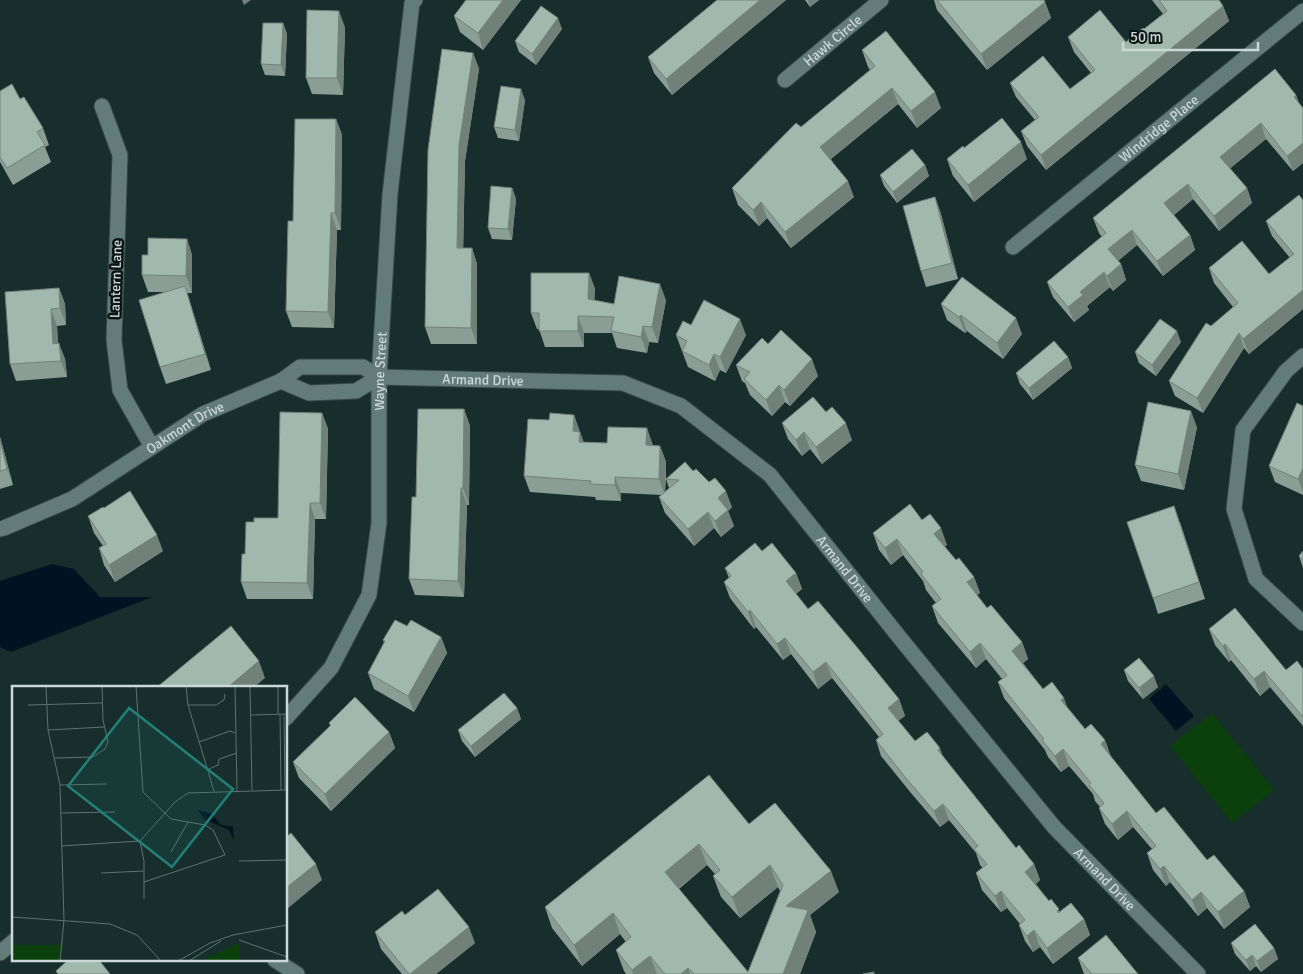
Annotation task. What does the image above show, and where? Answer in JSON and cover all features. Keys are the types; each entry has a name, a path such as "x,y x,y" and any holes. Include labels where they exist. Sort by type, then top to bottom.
{"street":[{"name":"Hawk Circle","path":"785,80 882,0"},
{"name":"Wayne Street","path":"288,716 331,668 369,595 379,523 379,377 390,194 412,1"},
{"name":"Windridge Place","path":"1013,247 1303,11"},
{"name":"Lantern Lane","path":"102,106 120,155 114,340 120,390 152,447"},
{"path":"1303,356 1286,370 1243,430 1234,509 1256,578 1303,623"},
{"name":"Oakmont Drive","path":"0,529 72,499 203,414 281,381 300,367 363,367 379,377"},
{"path":"281,381 309,393 356,391 379,377"},
{"name":"Armand Drive","path":"379,377 622,384 681,406 770,475 1054,828 1198,974"},
{"path":"0,952 12,943"},
{"path":"278,962 297,974"}],"green space":[{"path":"1212,713 1274,790 1232,823 1170,746"}],"water":[{"path":"52,564 74,569 100,597 152,597 11,652 0,647 0,581"},
{"path":"1166,684 1194,716 1176,731 1149,699"}],"building":[{"path":"466,0 503,0 478,33 454,16"},
{"path":"717,0 760,0 666,79 648,57"},
{"path":"937,0 1044,0 1045,2 981,54"},
{"path":"1159,0 1219,0 1223,6 1041,155 1021,131 1039,117 1010,83 1043,56 1070,89 1095,70 1068,37 1100,10 1126,42 1167,11"},
{"path":"541,6 558,18 532,54 515,41"},
{"path":"307,10 339,11 337,78 306,78"},
{"path":"263,23 283,23 281,65 261,64"},
{"path":"886,31 935,92 911,111 892,88 820,147 848,181 785,232 761,202 753,210 732,188 796,123 801,127 875,66 862,50"},
{"path":"442,49 473,53 459,145 457,248 472,248 471,328 425,327 428,150"},
{"path":"1275,69 1296,95 1294,97 1303,108 1303,143 1287,156 1261,123 1220,157 1247,188 1214,216 1188,184 1164,203 1190,235 1157,261 1132,230 1108,249 1121,264 1107,276 1104,272 1080,292 1083,295 1068,307 1047,282 1106,233 1093,218"},
{"path":"12,84 20,99 24,97 43,128 37,132 45,145 7,168 0,157 0,91"},
{"path":"501,86 521,89 515,130 494,127"},
{"path":"1002,118 1021,142 968,185 947,159"},
{"path":"295,119 336,119 335,213 331,213 328,312 286,311 288,221 293,221"},
{"path":"912,149 925,165 893,192 880,175"},
{"path":"491,186 512,188 508,229 488,228"},
{"path":"1299,195 1303,200 1303,290 1243,339 1239,333 1197,398 1169,381 1206,323 1211,326 1238,303 1209,268 1242,241 1269,274 1294,254 1266,221"},
{"path":"935,197 952,263 921,271 903,206"},
{"path":"148,238 187,239 186,276 142,275 142,255 148,255"},
{"path":"531,273 589,273 588,299 614,304 619,276 660,284 652,327 643,326 641,337 611,331 614,317 578,316 578,331 539,331 539,313 531,313"},
{"path":"962,277 1016,318 997,343 961,315 959,317 941,304"},
{"path":"185,286 205,354 160,367 139,300"},
{"path":"59,288 60,308 51,309 53,344 59,343 61,361 10,364 5,292"},
{"path":"704,300 740,319 720,357 714,354 709,365 682,351 687,341 676,335 683,321 691,325"},
{"path":"1160,319 1177,331 1152,365 1135,352"},
{"path":"781,330 812,359 784,390 779,385 766,400 744,379 750,372 736,365 762,338 768,344"},
{"path":"1054,341 1068,357 1029,388 1016,373"},
{"path":"813,397 826,412 832,407 846,423 816,447 804,432 796,440 782,423"},
{"path":"1148,402 1191,411 1178,474 1135,465"},
{"path":"1297,403 1303,406 1303,468 1298,479 1269,466"},
{"path":"418,409 464,409 463,488 461,488 458,581 409,579 412,497 416,497"},
{"path":"280,412 322,413 320,503 310,503 307,583 241,582 242,554 245,554 246,522 254,522 254,518 278,518"},
{"path":"550,413 574,415 573,431 580,432 579,442 607,443 608,427 647,428 646,445 660,446 659,479 615,477 615,485 590,484 591,481 524,476 528,419 549,420"},
{"path":"0,441 7,469 0,471"},
{"path":"685,462 693,471 696,469 709,482 715,478 726,491 718,498 728,510 715,521 708,512 688,529 659,497 679,480 666,479"},
{"path":"130,491 157,535 109,565 99,548 106,544 88,516"},
{"path":"910,504 922,520 930,514 941,528 934,534 956,560 959,558 974,577 967,582 987,608 991,605 1022,642 1012,651 1043,689 1052,682 1064,698 1061,700 1085,729 1091,724 1105,740 1101,744 1156,813 1164,807 1207,860 1214,855 1244,891 1218,912 1201,892 1192,900 1164,866 1160,869 1147,853 1156,846 1127,811 1112,824 1099,808 1104,803 1089,785 1091,783 1063,749 1055,756 1042,740 1044,739 998,682 1007,675 980,643 970,652 932,606 941,599 897,539 885,548 873,533"},
{"path":"1174,506 1199,582 1153,598 1127,522"},
{"path":"755,543 762,551 772,543 796,573 786,581 808,609 818,601 899,699 888,708 915,741 927,732 940,748 938,750 1016,848 1019,845 1034,864 1025,872 1049,901 1051,899 1059,909 1058,913 1071,903 1084,919 1047,948 1034,930 1027,936 1019,925 1025,920 1001,891 995,896 976,873 987,864 974,849 978,846 943,804 934,811 905,777 876,740 883,734 826,662 813,672 785,638 777,644 750,610 748,612 724,582 731,576 725,568"},
{"path":"1303,551 1303,560 1299,556"},
{"path":"1235,608 1286,670 1297,661 1303,669 1303,717 1264,671 1254,679 1225,644 1223,646 1209,629"},
{"path":"395,620 407,626 411,620 441,637 408,696 368,673 385,641 383,640"},
{"path":"231,626 259,661 229,686 158,686"},
{"path":"1139,658 1154,676 1139,688 1124,670"},
{"path":"504,693 517,708 471,746 458,730"},
{"path":"355,697 389,732 325,794 293,762 331,725 329,723"},
{"path":"709,775 749,824 775,803 831,871 786,906 808,910 783,974 694,974 688,968 681,974 665,974 650,956 632,970 616,950 631,937 613,913 574,945 545,907","holes":["699,844 720,870 713,876 732,897 770,865 783,885 748,972 665,872"]},
{"path":"291,833 316,864 288,886 288,835"},
{"path":"438,889 469,927 409,974 375,932 402,911 405,915"},
{"path":"1255,924 1274,948 1257,961 1252,955 1246,960 1231,943"},
{"path":"1106,935 1138,974 1092,974 1078,958"},
{"path":"66,962 101,962 110,974 58,974 56,971"}]}
